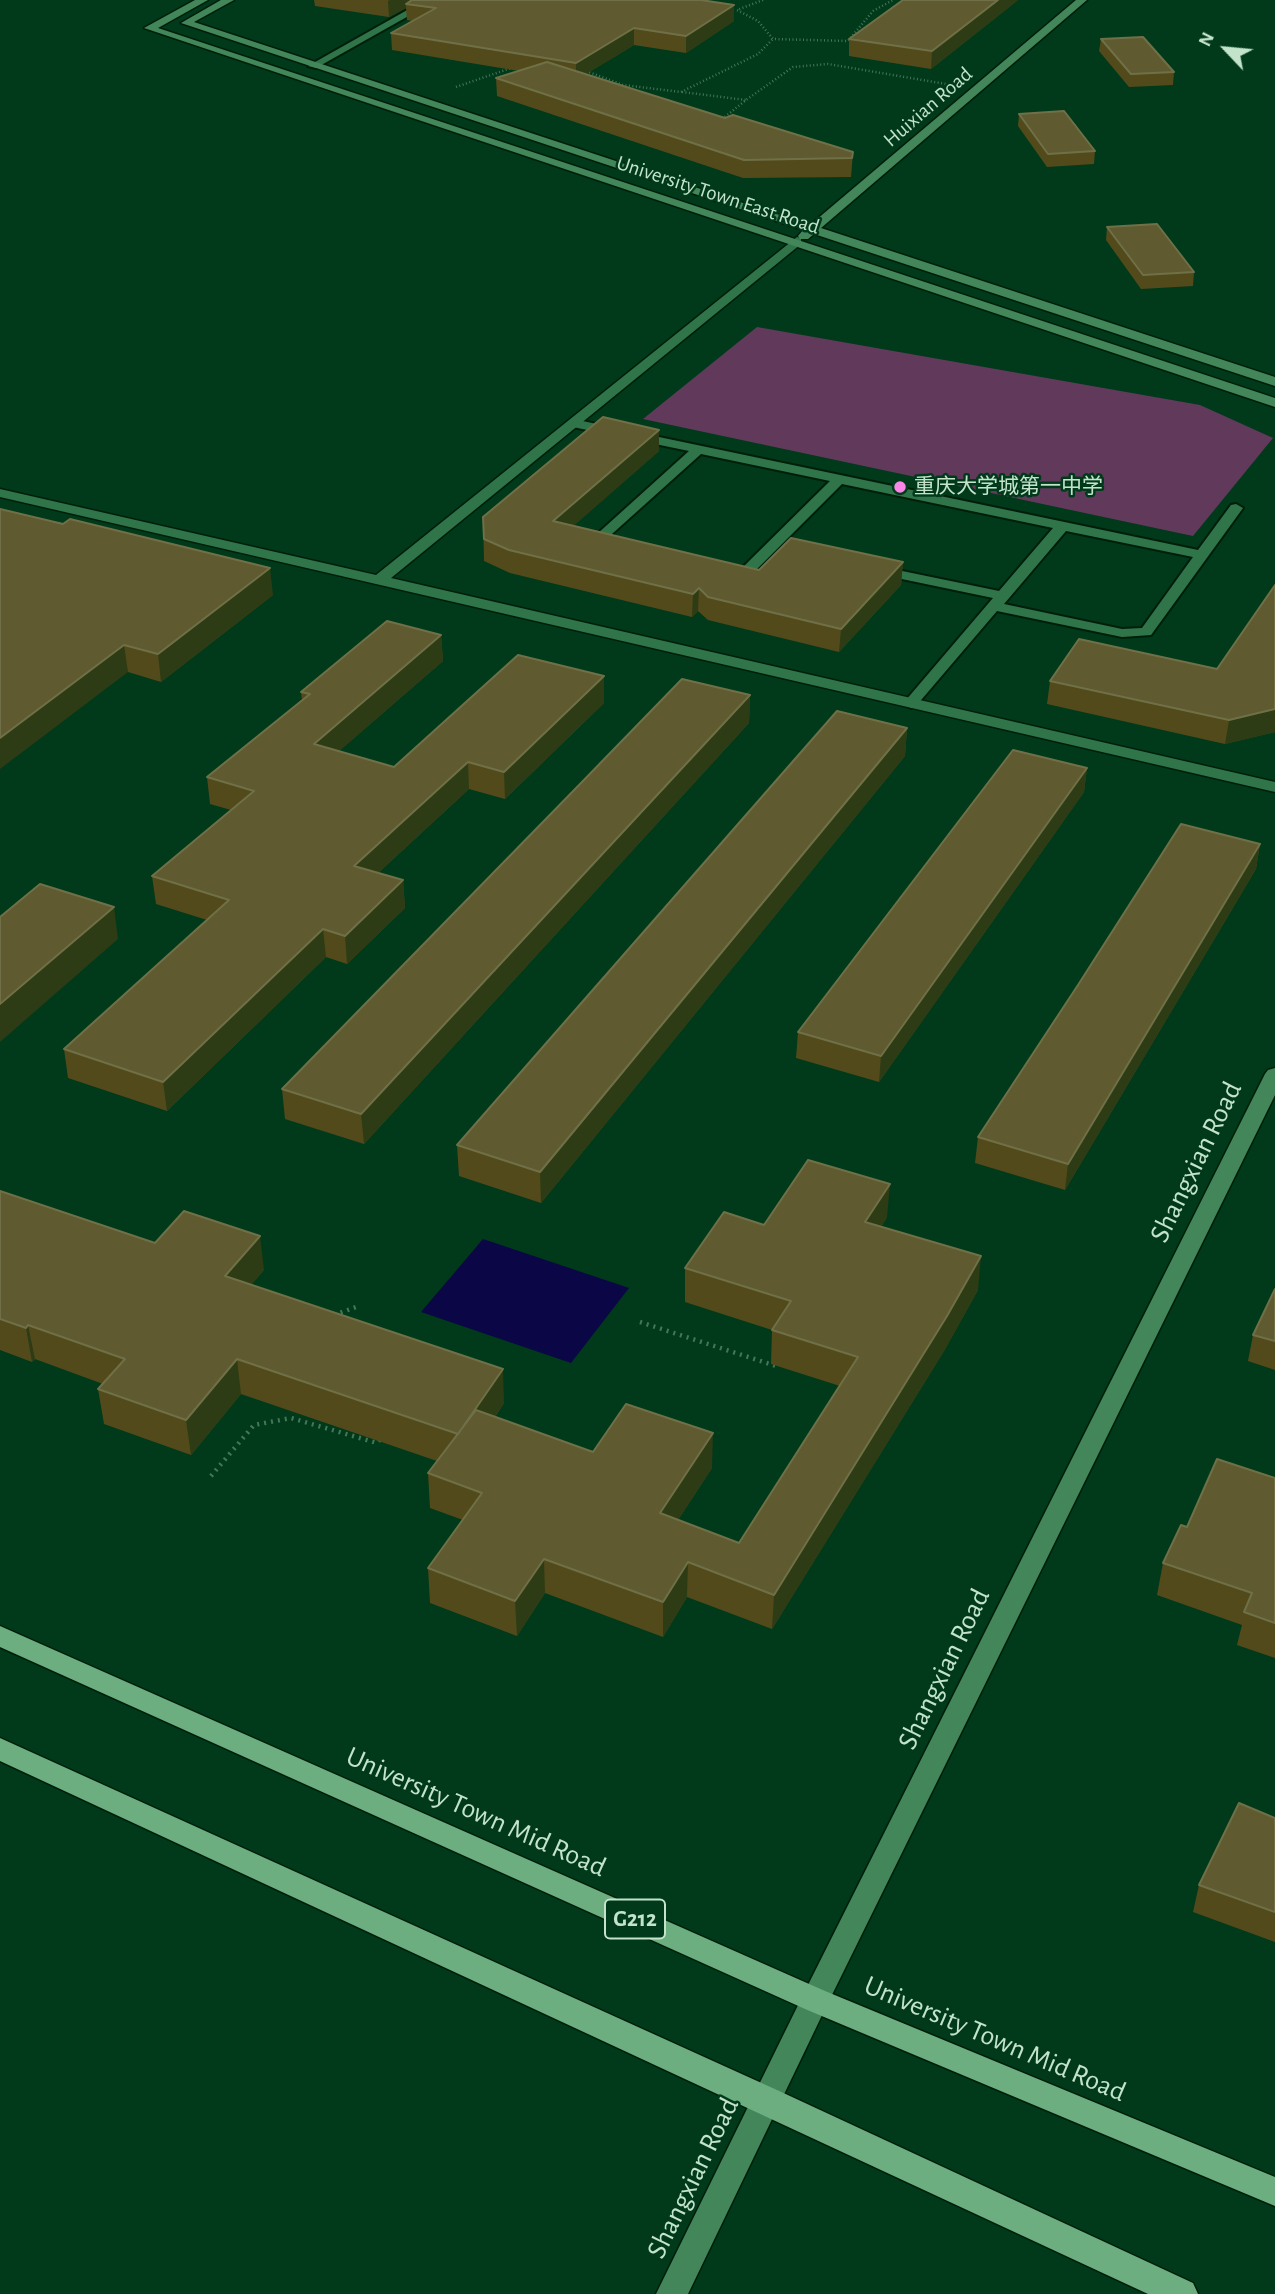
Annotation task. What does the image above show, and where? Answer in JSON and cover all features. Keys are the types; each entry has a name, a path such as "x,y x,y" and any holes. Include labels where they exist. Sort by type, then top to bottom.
{"highway":[{"name":"University Town Mid Road","path":"0,1636 815,2000 1275,2192"},
{"path":"0,1749 1182,2294"}],"main road":[{"name":"University Town East Road","path":"203,0 149,28 797,241 1275,403"},
{"name":"University Town East Road","path":"229,0 186,23 1275,382"},
{"name":"Huixian Road","path":"797,241 1082,0"},
{"name":"Shangxian Road","path":"671,2294 1275,1074"}],"street":[{"path":"378,580 797,241"},
{"path":"0,493 1275,787"}],"lane":[{"path":"313,66 432,0"},
{"path":"573,423 1202,555"},
{"path":"620,550 593,544 698,450"},
{"path":"713,572 740,578 778,549 839,479"},
{"path":"866,568 1122,633 1146,632 1236,508"},
{"path":"911,703 1062,526"}],"path":[{"path":"763,0 737,10 758,21 773,39"},
{"path":"681,92 758,54 773,39 848,41 873,11 893,0"},
{"path":"734,124 721,120 793,67 828,64 978,89"},
{"path":"447,90 518,65"},
{"path":"585,71 624,85 746,100"},
{"path":"325,1317 359,1306"},
{"path":"640,1322 788,1370"},
{"path":"211,1476 254,1425 291,1418 377,1443 385,1433"}],"shaded area":[{"path":"757,327 1200,405 1273,438 1193,536 643,419"},
{"path":"483,1239 629,1288 571,1363 421,1312"}],"building":[{"path":"412,0 701,0 734,5 686,36 634,28 576,63 391,33 436,8 406,4"},
{"path":"903,0 998,0 932,51 849,39"},
{"path":"1143,37 1174,72 1131,74 1101,39"},
{"path":"547,62 725,118 733,115 853,152 852,158 744,160 496,78"},
{"path":"1064,111 1095,151 1048,154 1019,114"},
{"path":"1157,224 1194,272 1143,275 1107,227"},
{"path":"603,417 659,430 553,521 759,570 791,538 903,562 841,629 708,597 699,588 693,594 509,550 484,539 483,517"},
{"path":"0,509 63,524 70,519 270,568 158,654 124,645 0,738"},
{"path":"1275,585 1275,709 1229,720 1050,681 1079,639 1217,669"},
{"path":"387,621 441,635 314,744 394,767 518,655 604,676 504,772 468,762 354,866 403,880 345,936 323,929 163,1082 64,1049 229,900 152,876 254,791 207,777 310,694 301,692"},
{"path":"682,679 750,695 361,1114 282,1089 581,783"},
{"path":"837,711 907,728 540,1172 457,1145"},
{"path":"1013,750 1087,768 881,1056 798,1032"},
{"path":"1181,824 1260,844 1068,1164 978,1137 1078,985"},
{"path":"40,884 114,907 0,1004 0,917"},
{"path":"808,1160 890,1184 865,1222 981,1256 947,1316 774,1595 688,1562 663,1602 544,1559 515,1601 428,1568 482,1493 428,1473 476,1410 593,1452 626,1404 713,1433 660,1513 739,1543 858,1357 772,1330 791,1301 685,1268 724,1212 764,1225"},
{"path":"0,1191 155,1243 184,1211 260,1236 225,1276 503,1369 458,1434 237,1359 186,1420 98,1389 125,1359 28,1325 26,1328 0,1319"},
{"path":"1275,1289 1275,1341 1253,1335"},
{"path":"1217,1459 1275,1478 1275,1623 1244,1612 1252,1593 1163,1563 1181,1525 1187,1527"},
{"path":"1239,1803 1275,1818 1275,1912 1199,1885"}],"place":[{"name":"重庆大学城第一中学","path":"900,487"}]}
